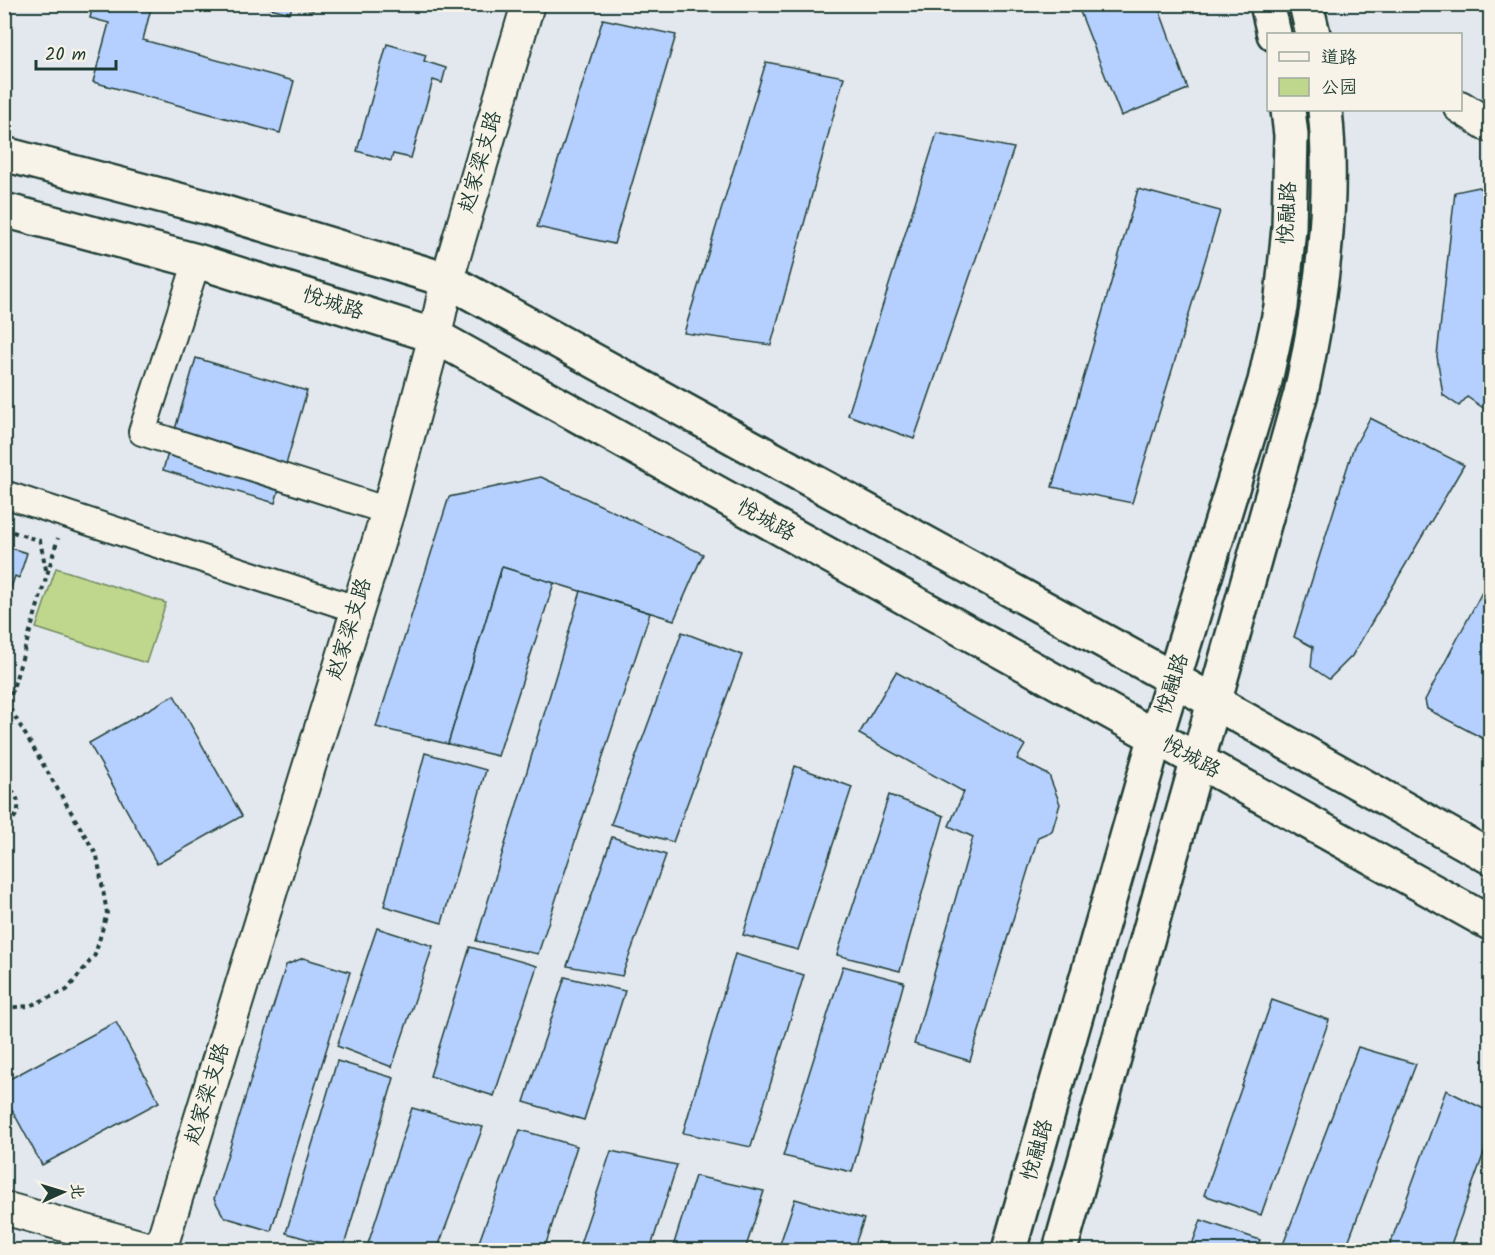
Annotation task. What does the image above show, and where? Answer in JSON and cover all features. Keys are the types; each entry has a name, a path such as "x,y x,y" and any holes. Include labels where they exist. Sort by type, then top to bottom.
{"main road":[{"path":"1267,4 1274,33"},
{"path":"1306,4 1313,33"},
{"name":"悦融路","path":"1009,1251 1155,739 1175,680 1264,381 1281,307 1289,228 1291,135 1288,111"},
{"name":"悦融路","path":"1060,1251 1216,703 1301,393 1318,315 1327,228 1328,135 1325,111"},
{"path":"4,154 209,208 447,280 1175,680 1491,857"},
{"name":"悦城路","path":"4,210 197,261 435,336 1155,739 1491,923"}],"street":[{"name":"赵家梁支路","path":"160,1251 388,511 435,336 447,280 528,4"},
{"path":"1462,108 1491,126"},
{"path":"197,261 142,432 388,511"},
{"path":"4,494 356,609"},
{"path":"4,1208 153,1251"}],"path":[{"path":"4,758 6,704 65,514"},
{"path":"4,529 40,541 47,575"},
{"path":"4,1008 29,1006 67,990 95,955 107,913 97,856 6,704"},
{"path":"4,785 14,792 19,805 15,818 4,826"}],"green space":[{"path":"56,568 166,603 146,663 36,628"}],"building":[{"path":"93,4 152,4 143,40 294,81 280,133 93,82 109,23 90,18"},
{"path":"254,4 314,4 313,10 292,6 290,13"},
{"path":"1077,4 1146,4 1147,10 1159,9 1188,89 1121,116"},
{"path":"603,19 676,35 614,244 537,227"},
{"path":"387,44 426,55 424,61 446,68 442,83 433,80 411,158 393,154 391,161 357,151"},
{"path":"766,62 844,77 771,345 684,333"},
{"path":"937,133 1014,148 914,439 848,415"},
{"path":"1479,187 1490,194 1490,406 1488,411 1467,397 1459,406 1443,395 1437,356 1455,192"},
{"path":"1138,189 1220,211 1132,503 1052,487"},
{"path":"196,358 307,391 275,503 163,470"},
{"path":"1370,418 1464,465 1352,656 1329,679 1311,667 1313,647 1294,637 1353,449"},
{"path":"541,477 703,554 674,620 502,567 448,744 376,727 449,497"},
{"path":"4,546 27,553 19,578 15,576 11,588 4,586"},
{"path":"502,567 554,583 498,756 448,744"},
{"path":"1490,577 1490,740 1427,709 1425,700"},
{"path":"581,591 650,613 538,954 476,941"},
{"path":"682,632 742,655 673,842 611,824"},
{"path":"896,672 1025,745 1017,759 1049,775 1060,804 1052,831 1038,837 970,1061 914,1044 973,837 949,826 964,792 859,734"},
{"path":"174,695 242,816 157,864 89,743"},
{"path":"425,753 486,770 442,923 384,906"},
{"path":"795,766 852,787 798,950 743,935"},
{"path":"889,795 944,816 900,971 837,955"},
{"path":"612,837 666,855 622,976 567,966"},
{"path":"377,928 433,946 392,1067 337,1046"},
{"path":"470,947 537,966 494,1096 430,1076"},
{"path":"735,954 804,975 751,1147 683,1133"},
{"path":"303,958 350,972 271,1231 224,1217 214,1199 286,965"},
{"path":"843,966 904,982 852,1172 783,1156"},
{"path":"565,977 625,991 584,1120 524,1102"},
{"path":"1272,1000 1329,1020 1261,1215 1204,1195"},
{"path":"116,1022 159,1102 42,1165 4,1095 4,1082"},
{"path":"1358,1047 1416,1064 1345,1250 1281,1250"},
{"path":"337,1061 394,1078 343,1249 286,1233"},
{"path":"1446,1090 1490,1112 1490,1136 1449,1250 1388,1250"},
{"path":"412,1108 483,1127 437,1250 366,1250"},
{"path":"520,1130 577,1146 544,1250 476,1250"},
{"path":"611,1151 677,1165 650,1250 578,1250"},
{"path":"695,1176 764,1191 745,1250 672,1250"},
{"path":"795,1199 864,1219 853,1250 778,1250"},
{"path":"1201,1220 1260,1240 1256,1250 1190,1250"},
{"path":"878,1242 915,1249 916,1250 876,1250"}]}
